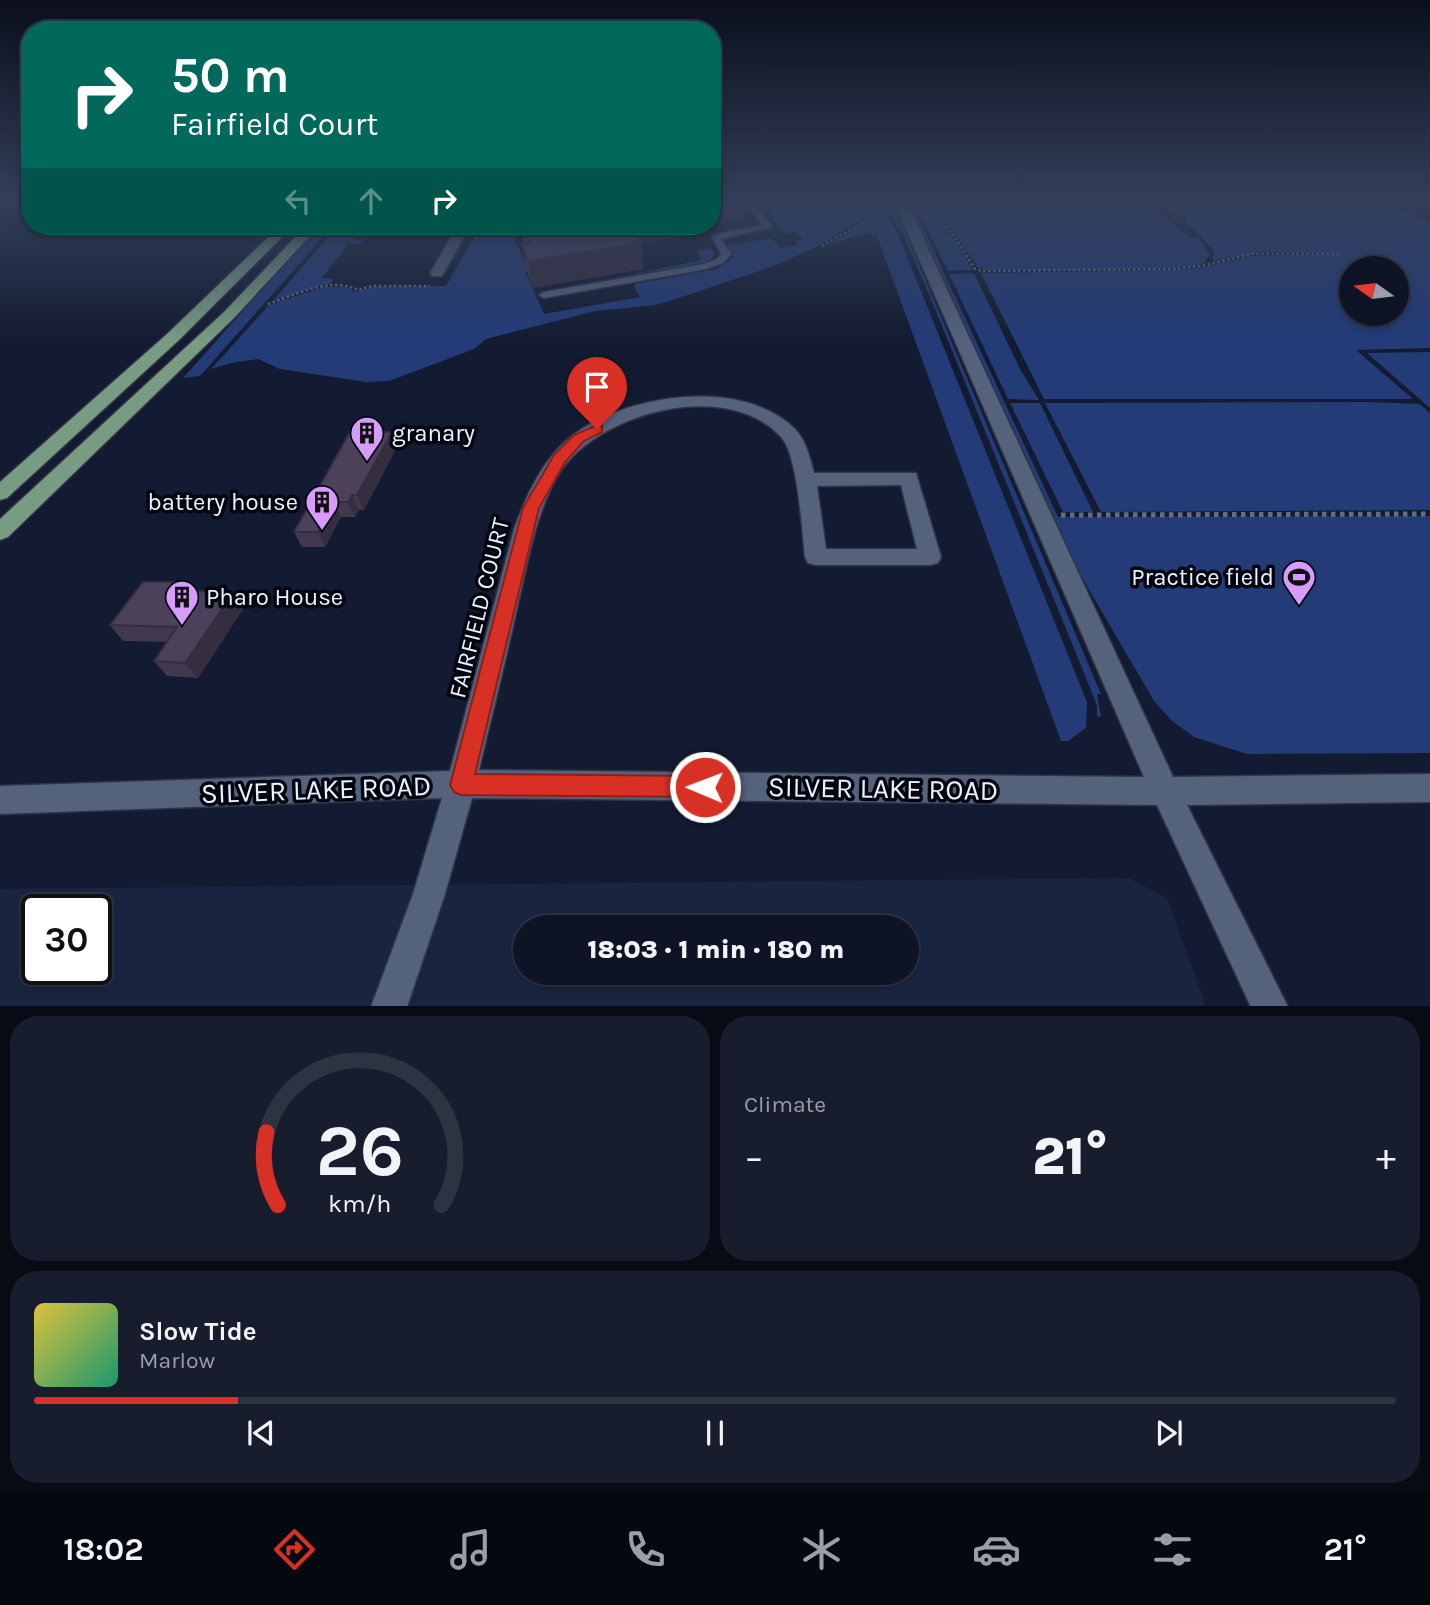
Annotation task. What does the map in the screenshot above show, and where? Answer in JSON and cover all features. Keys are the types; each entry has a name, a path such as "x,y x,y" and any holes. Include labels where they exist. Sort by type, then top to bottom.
{"main road":[{"path":"0,493 173,337 264,248"},
{"path":"0,532 219,325 292,248"}],"street":[{"path":"438,280 457,248"},
{"path":"918,248 1166,791 1270,1006"},
{"name":"FAIRFIELD COURT","path":"389,1006 422,919 461,785 531,508 559,459 579,438 614,420 651,408 686,402 719,402 773,419 792,436 805,480 816,557 930,557 909,478 805,480"},
{"name":"SILVER LAKE ROAD","path":"0,800 461,785 1166,791 1430,788"}],"lane":[{"path":"544,295 706,266 720,261 726,254 722,248"}],"path":[{"path":"962,248 975,269 982,271 1172,269 1201,266 1252,254 1339,254"},
{"path":"268,304 322,286 350,286 358,290 372,286 438,280"},
{"path":"1060,515 1430,514"}],"shaded area":[{"path":"299,248 314,248 200,376 183,378"},
{"path":"318,248 345,248 322,278 334,279 330,284 273,301"},
{"path":"468,248 519,248 525,262 536,261 540,268 525,271 544,314 640,297 635,284 717,269 733,258 729,248 815,248 771,267 655,305 595,311 486,339 474,349 389,381 366,382 280,369 258,359 211,369 269,305 323,287 347,287 355,292 373,287 446,286"},
{"path":"711,248 715,255 707,263 627,275 702,260 696,251"},
{"path":"881,248 903,248 1087,702 1086,728 1068,741 1061,741"},
{"path":"909,248 912,248 1101,694 1097,694 1101,717 1097,716 1097,706 1091,690"},
{"path":"929,248 932,248 1058,517 1430,516 1430,753 1247,754 1194,737 1171,720 1154,701 1070,557"},
{"path":"937,248 959,248 973,270 948,271"},
{"path":"964,248 1205,248 1210,255 1203,264 1174,268 986,270 977,267"},
{"path":"1211,248 1430,248 1430,348 1356,350 1413,399 1044,399 981,273 1173,270 1199,268 1252,256 1340,254 1267,252 1212,261 1214,251"},
{"path":"974,273 1020,369 1039,400 1008,399 949,274"},
{"path":"1430,352 1430,408 1367,353"},
{"path":"1010,403 1040,403 1093,512 1063,512"},
{"path":"1045,403 1420,404 1430,413 1430,510 1101,512"},
{"path":"1129,878 1167,898 1206,1006 0,1006 0,889"}],"building":[{"path":"523,248 610,248 528,261"},
{"path":"350,432 392,432 357,495 352,495 348,502 334,502 318,532 294,532"},
{"path":"143,582 184,582 179,590 233,593 185,663 154,661 177,627 110,625"}],"place":[{"name":"granary","path":"367,463"},
{"name":"battery house","path":"322,532"},
{"name":"Practice field","path":"1299,607"},
{"name":"Pharo House","path":"182,627"}],"route":[{"path":"597,429 579,438 559,459 531,508 461,785 705,787"}]}
